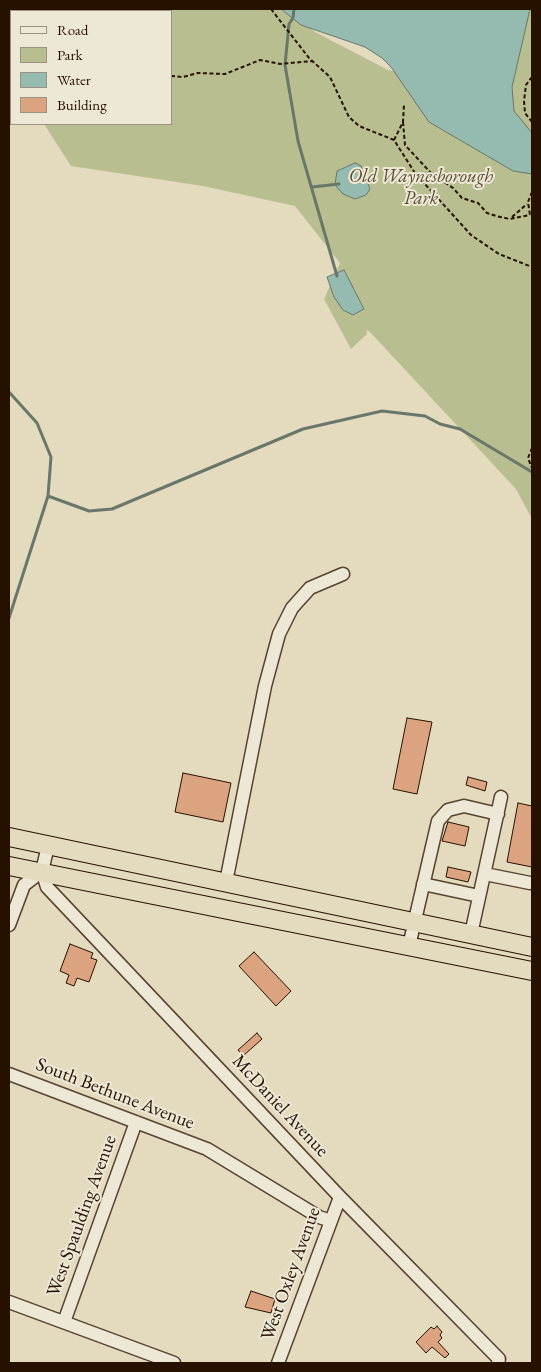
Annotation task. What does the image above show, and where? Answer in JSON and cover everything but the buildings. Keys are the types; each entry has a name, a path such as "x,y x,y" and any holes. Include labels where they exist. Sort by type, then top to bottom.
{"highway":[{"path":"9,837 532,947"},
{"path":"9,866 42,871 532,971"}],"street":[{"path":"226,882 265,686 279,634 292,608 310,588 343,574"},
{"path":"471,934 501,797"},
{"path":"409,946 438,821 448,810 464,806 498,814"},
{"path":"9,926 24,885 42,871 48,846"},
{"name":"McDaniel Avenue","path":"42,871 47,887 340,1197 499,1361"},
{"path":"485,874 530,883"},
{"path":"423,884 479,896"},
{"name":"South Bethune Avenue","path":"9,1074 207,1149 319,1217 331,1221"},
{"name":"West Spaulding Avenue","path":"64,1322 136,1122"},
{"name":"West Oxley Avenue","path":"278,1363 340,1197"},
{"path":"9,1302 174,1363"}],"path":[{"path":"271,9 312,61 330,77 349,117 359,126 394,140 415,173 471,235 499,254 532,267"},
{"path":"172,76 182,77 198,72 225,74 260,60 280,64 312,61"},
{"path":"532,77 526,85 524,113 532,122"},
{"path":"404,105 405,145 430,172 453,188 462,198 478,203 487,213 510,218 531,215 528,202"},
{"path":"394,140 404,122"},
{"path":"510,218 526,207 532,192"},
{"path":"532,448 528,458 532,468"}],"green space":[{"name":"Old Waynesborough Park","path":"9,9 288,9 315,32 388,70 447,79 517,9 532,9 532,519 516,489 370,332 366,330 367,334 351,349 324,299 340,263 295,206 203,186 71,166 45,125 172,125 172,10 10,10 10,78"}],"water":[{"path":"281,9 530,9 512,87 514,111 532,133 532,174 513,171 429,122 391,67 382,58 365,47 301,25"},
{"path":"355,163 361,166 370,189 366,195 355,199 343,194 335,185 337,171"},
{"path":"344,270 364,309 353,315 343,310 334,297 327,277"}],"waterway":[{"path":"294,9 293,18 289,24 285,65 298,141 337,276"},
{"path":"312,187 339,184"},
{"path":"9,392 37,423 51,457 48,496 9,618"},
{"path":"48,496 89,511 112,509 303,429 382,411 425,416 440,424 460,429 532,472"}]}
